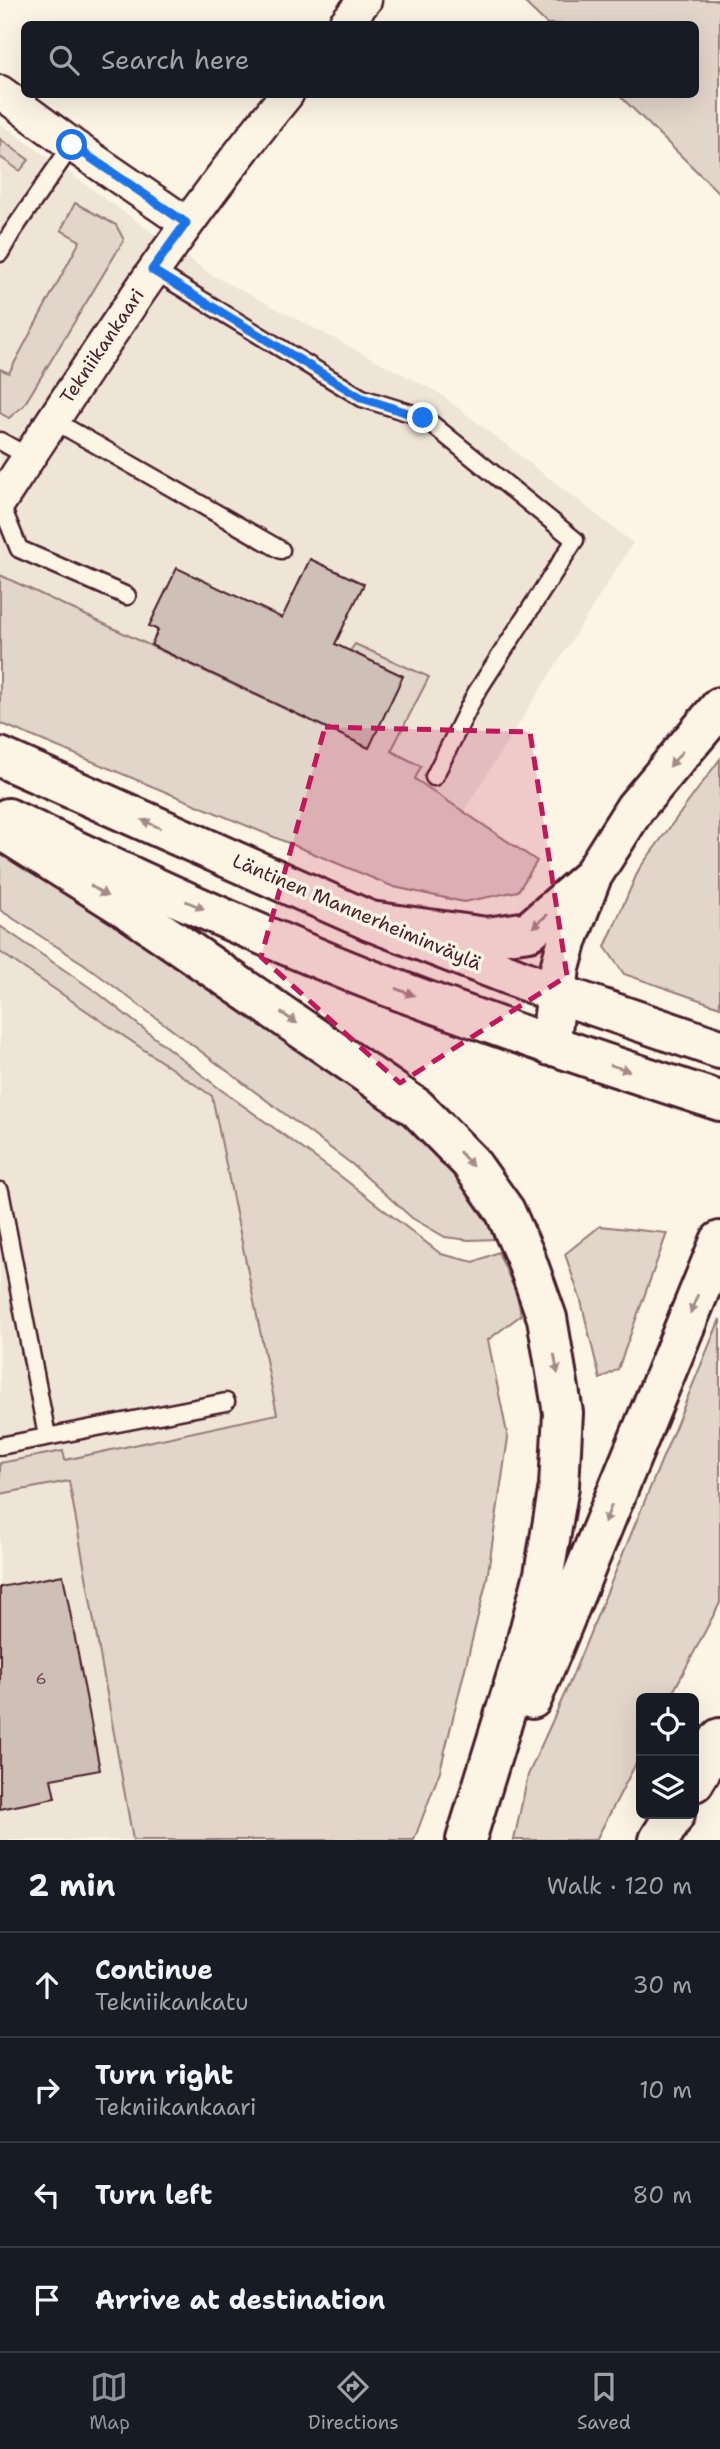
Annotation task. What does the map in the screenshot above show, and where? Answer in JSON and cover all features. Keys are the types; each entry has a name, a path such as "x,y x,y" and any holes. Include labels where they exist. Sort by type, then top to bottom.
{"main road":[{"path":"550,1046 556,993 568,939 592,876 635,808 720,707"},
{"name":"Läntinen Mannerheiminväylä","path":"0,757 370,921 556,993 720,1049"},
{"path":"0,814 127,875 360,975 550,1046 720,1101"},
{"path":"0,829 132,912 417,1108 470,1162 505,1211 525,1256 547,1318 563,1413 559,1486 544,1574 523,1654 466,1840"},
{"path":"370,921 486,937 529,930 592,876"},
{"path":"475,1840 720,1241"},
{"path":"699,1774 720,1738"},
{"path":"659,1840 672,1819"}],"street":[{"path":"348,21 365,0"},
{"path":"0,92 186,223"},
{"name":"Tekniikankaari","path":"0,501 152,270 284,98"}],"lane":[{"path":"0,253 6,229 72,145"},
{"path":"152,270 362,398 423,418 575,540 476,693 434,777"},
{"path":"53,420 281,550"},
{"path":"0,441 29,457"},
{"path":"0,501 19,549 127,596"},
{"path":"0,1191 47,1436"},
{"path":"0,1446 226,1402"}],"highlighted area":[{"path":"325,727 530,732 567,976 400,1083 261,957"}],"shaded area":[{"path":"522,0 720,0 720,194 622,98 699,98 699,21 544,21"},
{"path":"0,123 210,274 439,393 633,543 463,812 0,582"},
{"path":"0,139 29,160 20,171 0,157"},
{"path":"75,203 116,225 124,240 24,405 9,418 0,413 0,369 9,373 80,241 61,230"},
{"path":"0,575 368,748 403,676 350,651 355,644 429,677 391,751 421,766 415,779 537,861 518,891 464,902 394,887 0,723"},
{"path":"720,759 720,1007 624,974 605,947 639,869"},
{"path":"0,852 267,1019 411,1125 466,1184 497,1239 445,1237 412,1218 353,1165 84,964 0,910"},
{"path":"0,926 98,993 220,1089 339,1175 441,1254 474,1262 498,1252 517,1294 521,1315 488,1340 508,1438 487,1579 440,1771 414,1840 133,1840 69,1481 0,1494 0,1463 63,1451 65,1460 277,1414 212,1096 0,952"},
{"path":"0,953 212,1096 277,1414 65,1461 133,1840 0,1840"},
{"path":"600,1226 667,1233 618,1369 600,1379 581,1301 565,1254"},
{"path":"720,1319 720,1603 673,1693 636,1693 636,1764 596,1840 514,1840 528,1775 569,1684"}],"building":[{"path":"310,559 364,584 335,644 403,676 369,748 151,645 158,630 149,626 177,568 282,618"},
{"path":"63,1575 100,1770 51,1779 55,1798 0,1809 0,1587"}],"route":[{"path":"72,145 186,223 152,270 362,398 423,418"}]}
